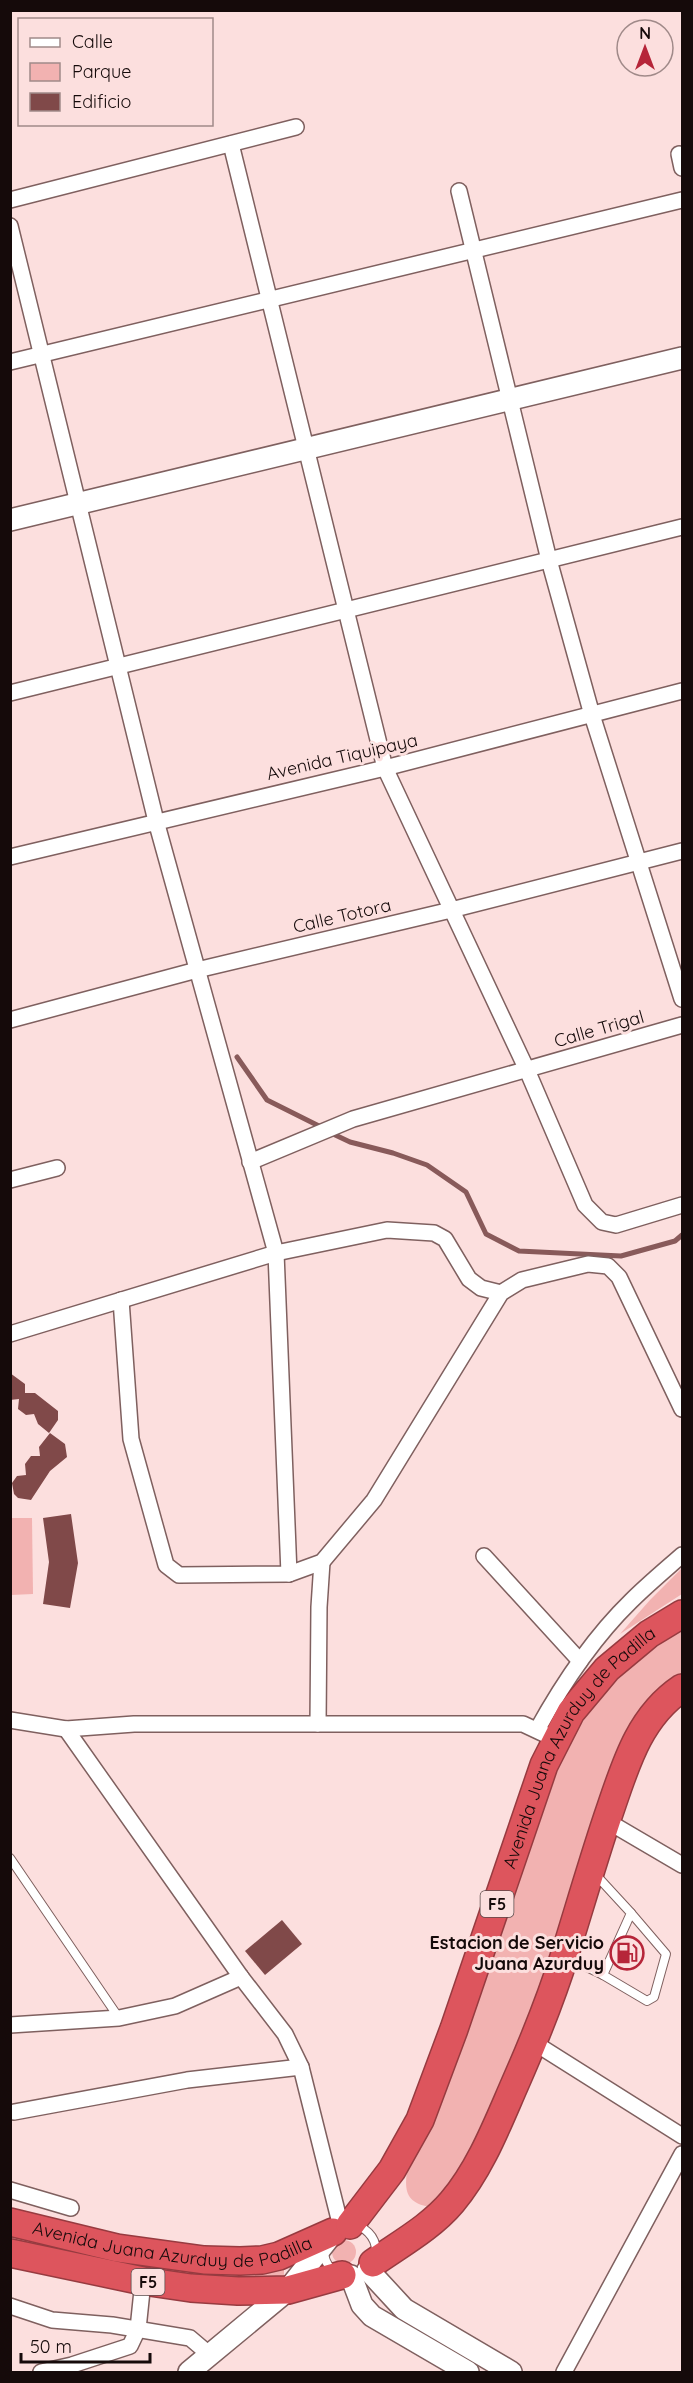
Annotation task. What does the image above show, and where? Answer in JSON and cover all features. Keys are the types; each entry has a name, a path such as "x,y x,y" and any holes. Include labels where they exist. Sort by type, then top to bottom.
{"highway":[{"name":"Avenida Juana Azurduy de Padilla","path":"10,2222 117,2248 204,2260 240,2261 262,2260 279,2256 338,2231 392,2170 420,2120 454,2029 544,1765 547,1735 571,1712 607,1669 649,1634 682,1614"},
{"name":"Avenida Juana Azurduy de Padilla","path":"10,2253 143,2281 191,2288 238,2291 288,2290 358,2271 426,2227 452,2202 471,2174 495,2130 533,2042 564,1956 626,1761 643,1727 670,1696 682,1688"}],"street":[{"path":"10,200 296,127"},
{"path":"231,144 385,768 527,1070 585,1205 602,1222 616,1225 682,1205"},
{"path":"459,191 549,560 592,716 682,999"},
{"path":"10,362 682,200"},
{"path":"10,226 156,821 276,1253 289,1574"},
{"path":"10,520 682,358"},
{"path":"10,693 682,527"},
{"name":"Avenida Tiquipaya","path":"10,857 385,768 682,691"},
{"name":"Calle Totora","path":"10,1020 197,970 451,910 682,851"},
{"name":"Calle Trigal","path":"250,1162 353,1119 682,1025"},
{"path":"10,1180 57,1168"},
{"path":"10,1334 276,1253 387,1230 434,1233 445,1239 469,1279 481,1288 501,1293"},
{"path":"120,1300 131,1439 166,1565 179,1575 289,1574 322,1562 374,1500 501,1293 522,1280 588,1264 608,1266 619,1277 676,1378 682,1410"},
{"path":"10,1720 66,1729 134,1724 523,1724 547,1735 561,1688 580,1661 630,1601 682,1555"},
{"path":"484,1556 580,1661"},
{"path":"318,1724 319,1607 322,1562"},
{"path":"66,1729 241,1977 285,2034 301,2067 338,2231 288,2290 189,2373"},
{"path":"607,1821 682,1865"},
{"path":"10,2025 119,2018 175,2006 241,1977"},
{"path":"533,2042 682,2136"},
{"path":"14,2112 187,2080 301,2067"},
{"path":"564,2373 682,2154"},
{"path":"10,2190 71,2208"},
{"path":"358,2271 362,2305 372,2316 468,2373"},
{"path":"358,2271 404,2308 511,2373"},
{"path":"41,2373 130,2346 138,2329 143,2281"},
{"path":"10,2306 52,2320 112,2325 190,2338 210,2355"}],"lane":[{"path":"10,1858 119,2018"},
{"path":"564,1956 603,1975 647,2001 654,1997 666,1954 590,1869"},
{"path":"603,1975 631,1913"},
{"path":"338,2231 366,2231 372,2237 376,2254 358,2271"},
{"name":"Avenida Juana Azurduy de Padilla","path":"338,2231 325,2247 328,2265 358,2271"}],"green space":[{"path":"11,1518 32,1518 33,1594 11,1595"},
{"path":"682,1568 682,1594 620,1634 650,1600"},
{"path":"682,1628 682,1677 668,1687 528,2025 461,2175 430,2207 421,2205 411,2198 406,2188 408,2166 458,2050 560,1763 576,1731 604,1692 637,1662"},
{"path":"10,2235 284,2264 284,2279 204,2280 11,2241"},
{"path":"344,2240 353,2243 356,2252 353,2261 344,2264 335,2261 332,2252 335,2243"}],"building":[{"path":"10,1373 25,1384 25,1393 35,1393 58,1411 58,1420 49,1433 38,1424 34,1414 26,1415 18,1409 19,1399 10,1400"},
{"path":"50,1433 65,1444 67,1457 50,1471 31,1500 18,1498 14,1494 12,1483 17,1476 26,1475 25,1464 31,1456 40,1456 39,1447"},
{"path":"71,1514 78,1563 70,1608 43,1604 49,1562 43,1518"},
{"path":"282,1920 302,1944 265,1975 245,1951"}],"waterway":[{"path":"237,1057 267,1100 323,1128"},
{"path":"331,1133 350,1142 427,1165 466,1192 486,1234 519,1251 621,1256 675,1241 682,1235"}],"place":[{"name":"Estacion de Servicio Juana Azurduy","path":"627,1953"}]}
